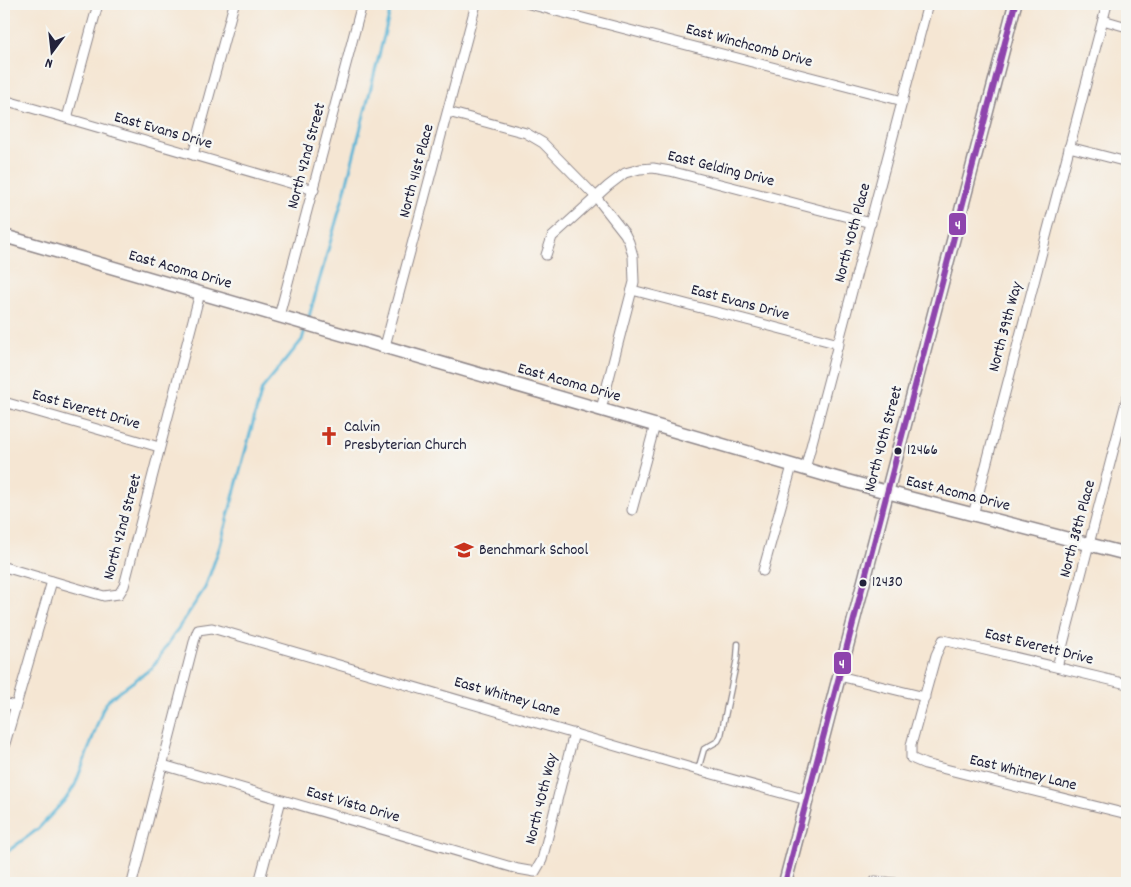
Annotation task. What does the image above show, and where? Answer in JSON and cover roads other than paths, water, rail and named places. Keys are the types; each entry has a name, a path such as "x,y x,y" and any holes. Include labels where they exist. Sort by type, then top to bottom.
{"street":[{"path":"67,118 98,4"},
{"path":"193,155 234,4"},
{"name":"North 42nd Street","path":"284,317 314,190 362,4"},
{"name":"North 41st Place","path":"386,346 476,4"},
{"name":"East Winchcomb Drive","path":"529,4 903,101"},
{"name":"North 40th Place","path":"805,469 928,4"},
{"name":"North 40th Street","path":"785,883 1015,4"},
{"name":"North 39th Way","path":"972,515 1107,4"},
{"path":"1103,20 1127,27"},
{"name":"East Evans Drive","path":"4,100 314,190"},
{"path":"448,112 518,130 534,137 555,153 596,197 630,242 634,268 632,290 601,410"},
{"path":"1069,147 1127,162"},
{"name":"East Gelding Drive","path":"546,255 552,237 625,173 640,169 653,168 670,171 871,223"},
{"name":"East Acoma Drive","path":"4,236 792,466 972,515 1127,554"},
{"name":"East Evans Drive","path":"632,290 839,344"},
{"name":"North 42nd Street","path":"52,581 104,596 119,594 124,586 200,293"},
{"name":"North 38th Place","path":"1057,667 1124,427 1127,398"},
{"name":"East Everett Drive","path":"4,402 159,447"},
{"path":"632,510 655,425"},
{"path":"763,571 792,466"},
{"path":"4,567 52,581 4,747"},
{"name":"East Whitney Lane","path":"163,765 198,630 212,628 807,800"},
{"name":"East Everett Drive","path":"925,697 936,655 943,640 1127,684"},
{"path":"839,676 925,697"},
{"name":"East Whitney Lane","path":"925,697 911,745 911,758 925,764 1127,814"},
{"path":"4,703 15,706"},
{"name":"North 40th Way","path":"535,872 542,860 574,733"},
{"path":"132,883 163,765"},
{"name":"East Vista Drive","path":"163,765 518,869 535,872"},
{"path":"259,883 281,800"},
{"path":"874,882 895,883"}],"lane":[{"path":"698,770 704,749 718,741 721,735 738,659 738,644"}],"waterway":[{"path":"308,320 344,194 392,4"},
{"path":"4,854 38,829 65,800 75,785 103,708 109,699 152,668 205,588 220,546 262,389 302,340 306,326"}],"place":[{"name":"Calvin Presbyterian Church","path":"329,436"},
{"name":"12466","path":"898,451"},
{"name":"Benchmark School","path":"464,550"},
{"name":"12430","path":"863,583"}]}
